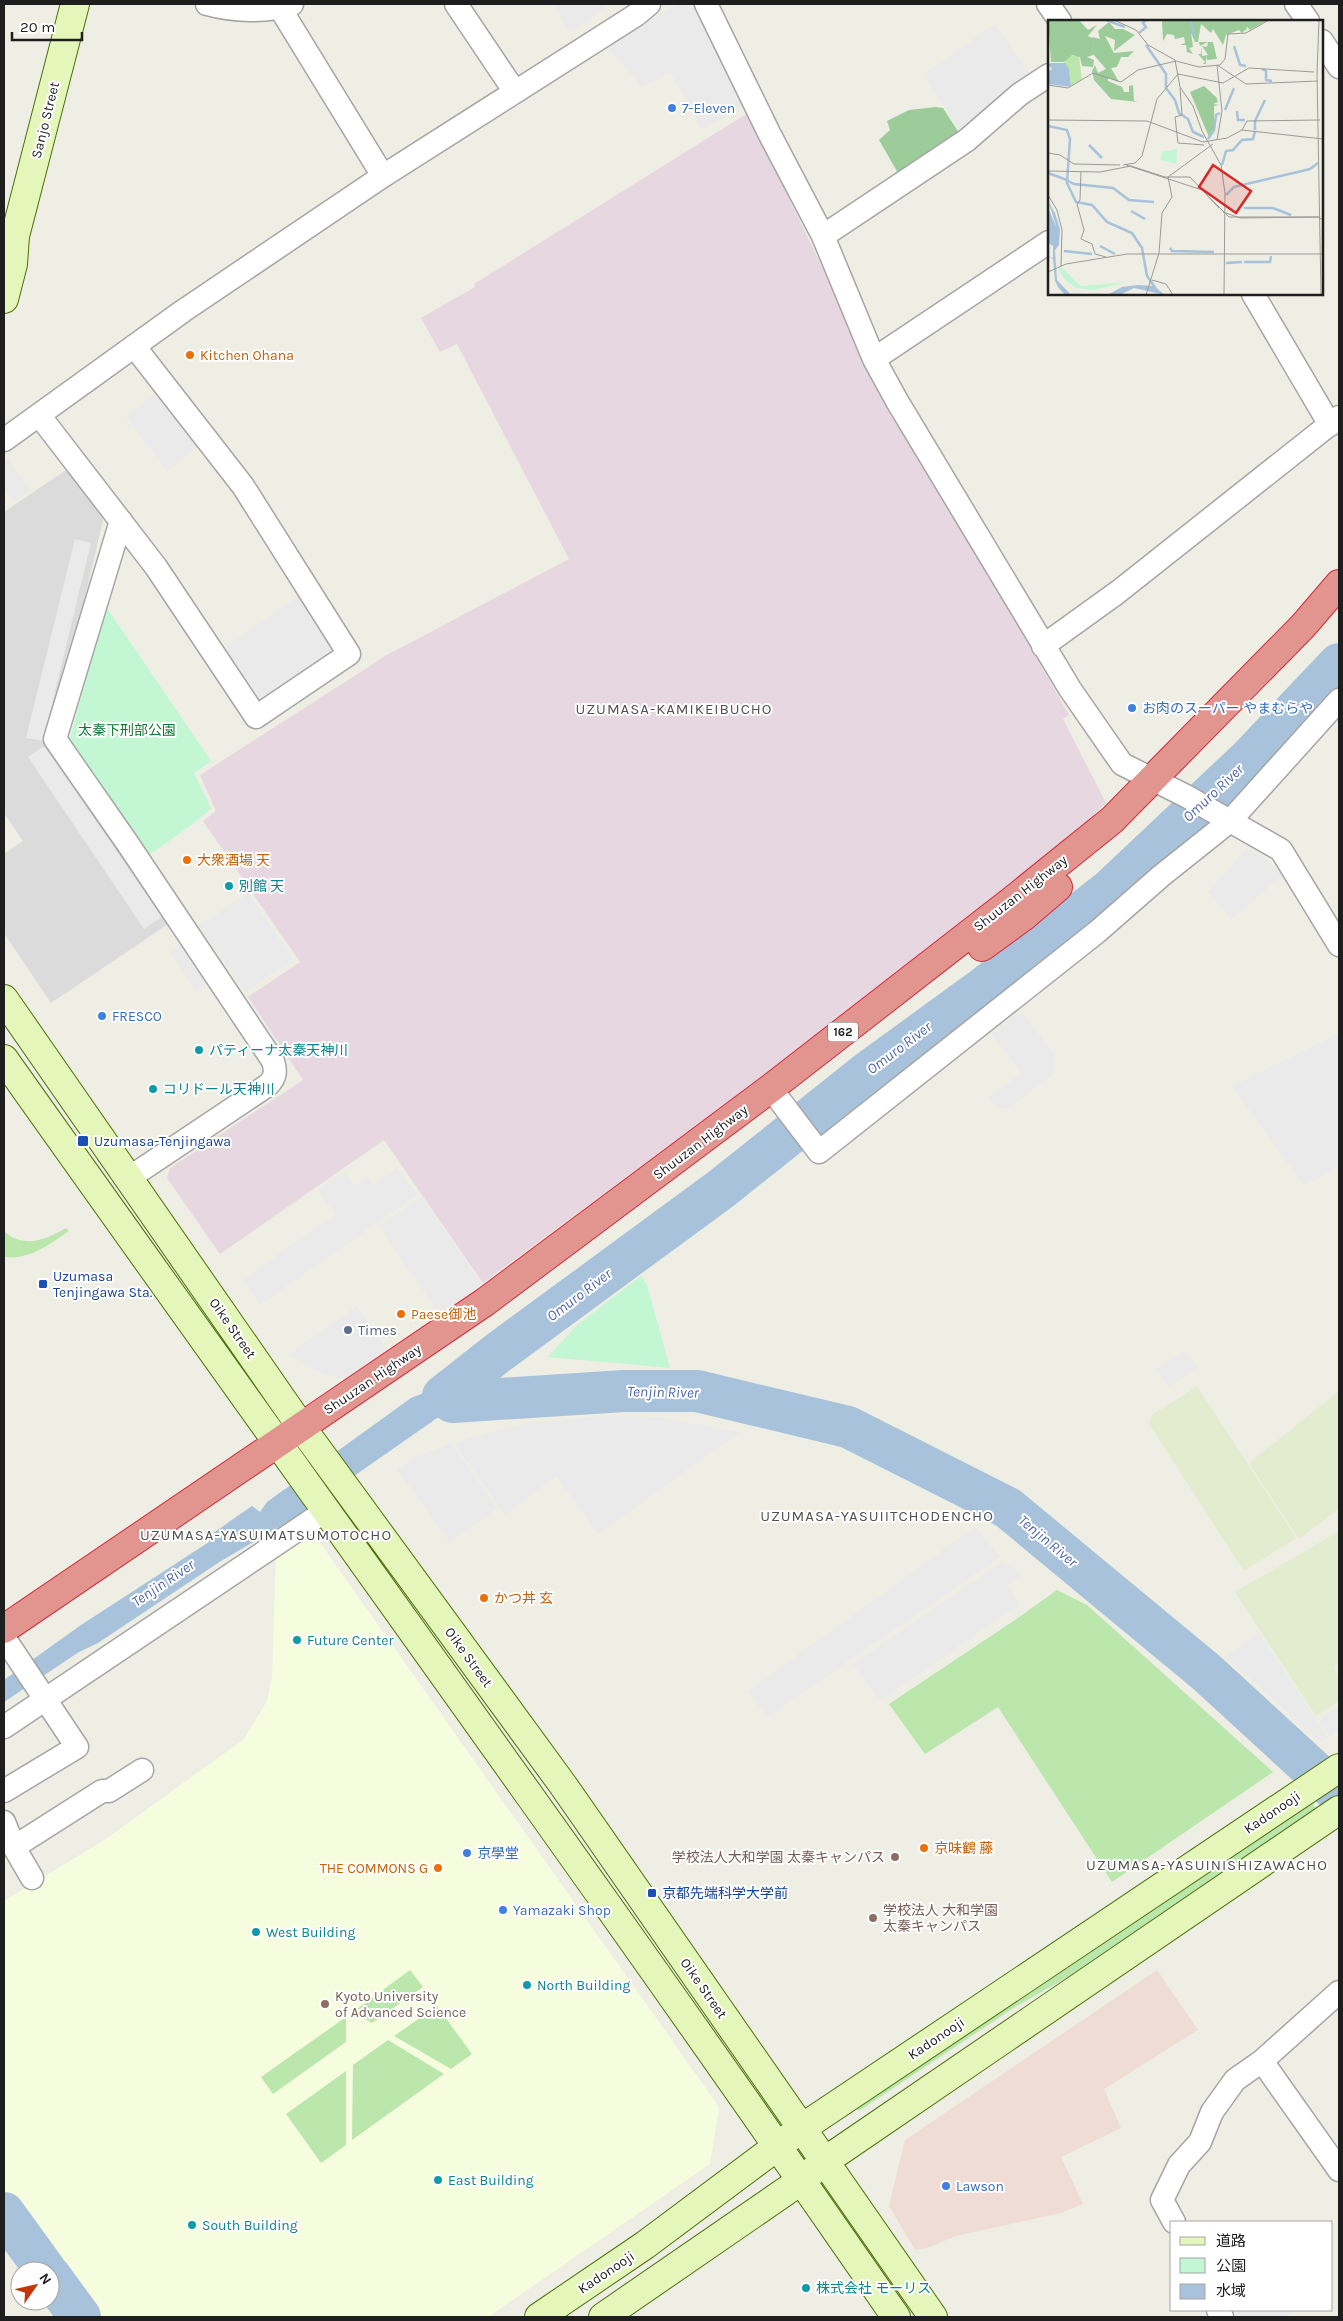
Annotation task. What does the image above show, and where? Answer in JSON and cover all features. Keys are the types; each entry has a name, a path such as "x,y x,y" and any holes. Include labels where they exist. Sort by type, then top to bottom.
{"highway":[{"name":"Shuuzan Highway","path":"311,1440 486,1302 771,1088 1104,826 1167,787 1339,584"},
{"name":"Shuuzan Highway","path":"8,1644 288,1456 511,1302 782,1104 1023,917 1121,833 1317,636 1339,611"}],"street":[{"name":"Sanjo Street","path":"4,299 13,264 9,246 75,4"},
{"path":"207,4 248,9 286,6 383,176"},
{"path":"456,4 515,92"},
{"path":"4,440 134,346 383,176 636,15 649,4"},
{"path":"706,4 769,133 823,236 874,359 897,401 1070,689 1122,764 1225,817 1281,850 1337,934"},
{"path":"1048,4 1059,20"},
{"path":"1296,4 1307,20"},
{"path":"1323,43 1339,67"},
{"path":"823,236 967,140 1020,94 1048,76"},
{"path":"874,359 1048,243"},
{"path":"1043,646 1118,592 1334,421 1254,295"},
{"path":"39,415 156,567 256,717 349,654 243,486 134,346"},
{"path":"121,521 55,739 128,844 273,1061 276,1069 275,1076 268,1085 129,1178"},
{"path":"782,1104 819,1152 1097,932 1225,817 1339,700"},
{"name":"Oike Street","path":"4,999 311,1440 563,1785 933,2317"},
{"path":"4,1059 802,2180 896,2317"},
{"path":"4,1727 43,1695 325,1508"},
{"path":"4,1792 77,1747 8,1644"},
{"name":"Kadonooji","path":"539,2317 645,2245 802,2128 1339,1768"},
{"path":"14,1847 102,1791 109,1791 142,1770"},
{"path":"603,2317 802,2180 825,2161 1333,1814"},
{"path":"4,1822 14,1847 32,1878"},
{"path":"1173,2221 1162,2200 1179,2165 1200,2142 1212,2112 1235,2080 1262,2061 1339,1994"},
{"path":"1262,2061 1339,2170"}],"shaded area":[{"path":"553,4 610,4 570,33"},
{"path":"678,4 698,8 744,105 702,130 670,72 642,87 606,46"},
{"path":"995,24 1033,79 963,136 923,75"},
{"path":"748,113 867,361 1069,715 1063,719 1106,803 1055,852 826,1029 483,1283 384,1140 220,1254 167,1178 170,1168 303,1080 248,997 300,962 203,821 216,811 200,775 387,655 569,559 457,344 440,352 421,318 475,287 474,284"},
{"path":"157,392 199,446 167,471 126,417"},
{"path":"7,458 30,490 14,502 4,487 4,460"},
{"path":"69,468 103,520 51,743 174,920 51,1003 4,933 4,854 23,841 4,813 4,512"},
{"path":"75,539 91,543 43,741 26,738"},
{"path":"299,595 337,653 257,705 221,650"},
{"path":"44,746 162,917 144,929 28,757"},
{"path":"1247,848 1267,860 1283,875 1231,919 1208,892"},
{"path":"248,893 293,959 245,992 199,926"},
{"path":"188,939 215,978 196,991 170,952"},
{"path":"1015,1015 1025,1016 1055,1055 1055,1073 1008,1108 997,1108 989,1097 1021,1073 991,1033"},
{"path":"1339,1033 1339,1166 1304,1186 1232,1086"},
{"path":"397,1168 417,1195 260,1305 243,1280 335,1214 318,1190 344,1172 354,1186 367,1177 373,1185"},
{"path":"421,1197 483,1285 440,1315 379,1226"},
{"name":"Times","path":"357,1306 390,1355 359,1377 343,1379 323,1373 292,1357 290,1354"},
{"path":"1185,1350 1198,1368 1168,1387 1156,1369"},
{"path":"1197,1386 1296,1538 1244,1571 1149,1424 1152,1415"},
{"path":"1339,1391 1339,1509 1299,1539 1249,1463"},
{"path":"606,1416 657,1417 740,1432 598,1534 556,1476 505,1515 454,1443 524,1423"},
{"path":"451,1443 497,1508 450,1542 397,1469 414,1458"},
{"path":"975,1527 1000,1557 767,1717 748,1691"},
{"name":"Kyoto University of Advanced Science","path":"311,1530 719,2107 710,2164 488,2317 96,2317 60,2268 60,2261 55,2261 4,2191 4,1901 106,1839 244,1739 267,1701 272,1677 276,1554"},
{"path":"1339,1531 1339,1663 1333,1667 1339,1676 1339,1701 1316,1716 1235,1592"},
{"path":"1002,1562 1023,1574 1008,1585 1020,1604 879,1701 853,1664"},
{"path":"1259,1633 1328,1737 1320,1742 1225,1656"},
{"path":"1339,1706 1339,1730 1330,1737 1319,1720"},
{"path":"1157,1970 1198,2030 1104,2089 1121,2128 1061,2157 1083,2204 1061,2213 956,2236 927,2248 915,2250 889,2206 905,2140"},
{"path":"1226,2311 1297,2311 1282,2317 1229,2317"}],"green space":[{"path":"943,108 959,133 898,173 879,140 890,130 887,121 909,110"},
{"name":"太秦下刑部公園","path":"105,605 211,761 194,773 211,808 197,821 149,855 70,739"},
{"path":"66,1228 69,1231 30,1254 4,1257 4,1231 11,1237 19,1240 35,1241 51,1236"},
{"path":"641,1276 647,1285 670,1368 548,1357 577,1325"},
{"path":"1057,1590 1087,1605 1273,1772 1112,1882 998,1707 925,1754 889,1704"},
{"path":"1312,1803 1317,1810 1073,1974 1015,2007 859,2111 857,2110 858,2106 914,2068"},
{"path":"410,1970 423,1987 372,2023 353,2012"},
{"path":"437,2006 472,2054 451,2069 394,2036"},
{"path":"346,2017 346,2042 273,2094 261,2077"},
{"path":"388,2040 444,2074 352,2140 353,2065"},
{"path":"346,2071 346,2145 321,2163 286,2114"}],"water":[{"path":"476,1354 478,1357 485,1355 496,1369 496,1377 500,1383 507,1384 511,1407 498,1409 497,1416 466,1421 464,1412 440,1416 291,1520 221,1561 98,1643 79,1652 4,1702 4,1680 81,1625 209,1542 209,1536 252,1506 260,1512 267,1502 411,1398 439,1387 438,1381"}],"waterway":[{"name":"Omuro River","path":"443,1396 499,1352 721,1189 868,1072 982,989 1110,890 1250,758 1339,664"},
{"name":"Tenjin River","path":"452,1402 624,1391 697,1391 848,1427 1008,1508 1206,1672 1339,1794"},
{"path":"4,2213 39,2261"},
{"path":"60,2290 80,2317"}],"place":[{"name":"7-Eleven","path":"672,108"},
{"name":"Kitchen Ohana","path":"190,355"},
{"name":"お肉のスーパー やまむらや","path":"1132,708"},
{"name":"大衆酒場 天","path":"187,860"},
{"name":"別館 天","path":"229,886"},
{"name":"FRESCO","path":"102,1016"},
{"name":"パティーナ太秦天神川","path":"199,1050"},
{"name":"コリドール天神川","path":"153,1089"},
{"name":"Uzumasa-Tenjingawa","path":"83,1141"},
{"name":"Uzumasa Tenjingawa Sta.","path":"43,1284"},
{"name":"Paese御池","path":"401,1314"},
{"name":"Times","path":"348,1330"},
{"name":"かつ丼 玄","path":"484,1598"},
{"name":"Future Center","path":"297,1640"},
{"name":"京味鶴 藤","path":"924,1848"},
{"name":"京學堂","path":"467,1853"},
{"name":"学校法人大和学園 太秦キャンパス","path":"895,1857"},
{"name":"THE COMMONS G","path":"438,1868"},
{"name":"京都先端科学大学前","path":"652,1893"},
{"name":"Yamazaki Shop","path":"503,1910"},
{"name":"学校法人 大和学園 太秦キャンパス","path":"873,1918"},
{"name":"West Building","path":"256,1932"},
{"name":"North Building","path":"527,1985"},
{"name":"Kyoto University of Advanced Science","path":"325,2004"},
{"name":"East Building","path":"438,2180"},
{"name":"Lawson","path":"946,2186"},
{"name":"South Building","path":"192,2225"},
{"name":"株式会社 モーリス","path":"806,2288"}],"district":[{"name":"UZUMASA-KAMIKEIBUCHO","path":"674,709"},
{"name":"UZUMASA-YASUIITCHODENCHO","path":"877,1516"},
{"name":"UZUMASA-YASUIMATSUMOTOCHO","path":"266,1535"},
{"name":"UZUMASA-YASUINISHIZAWACHO","path":"1207,1865"}]}
